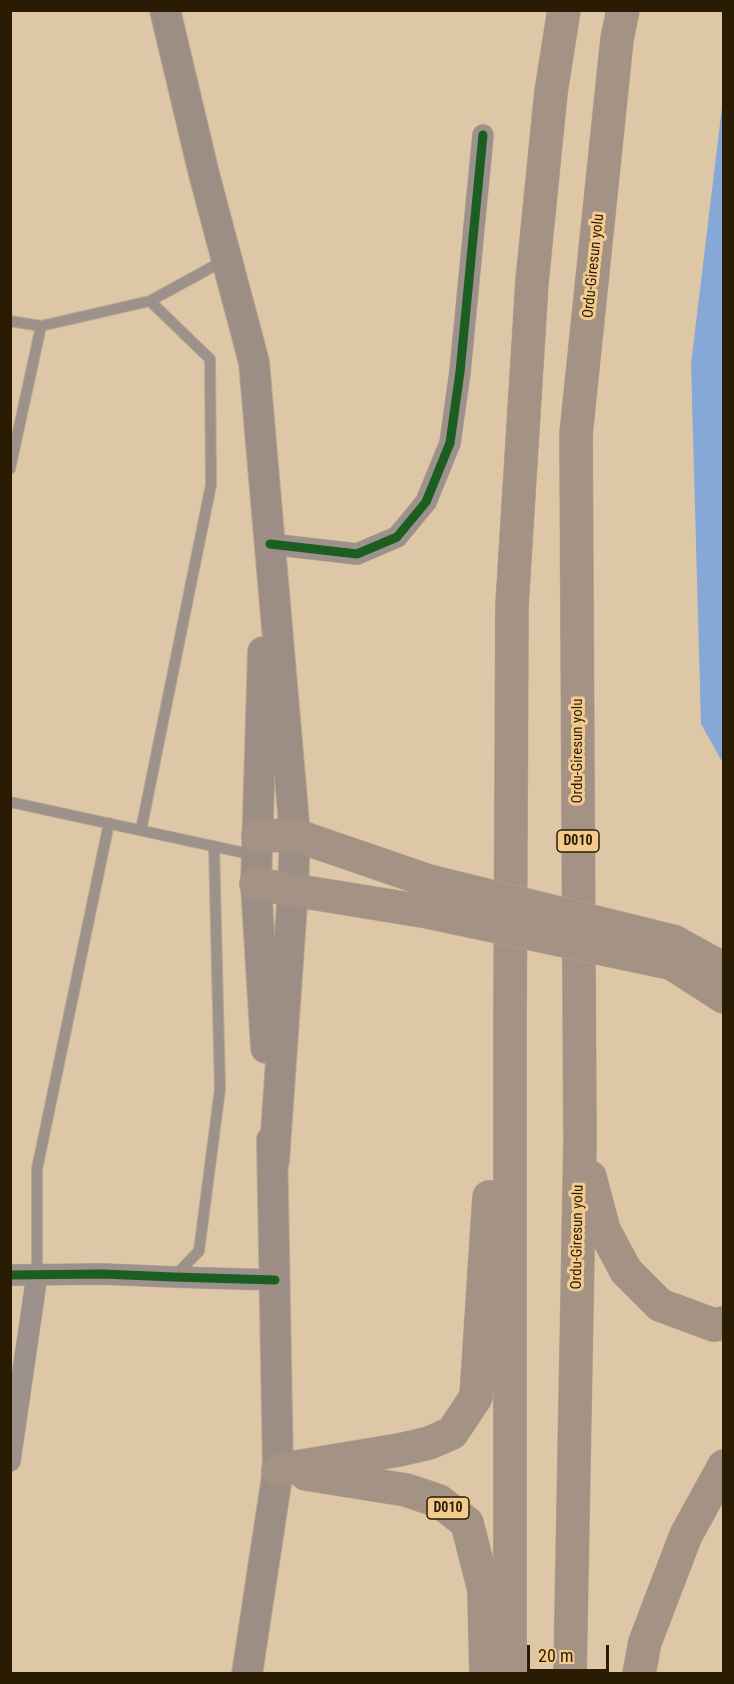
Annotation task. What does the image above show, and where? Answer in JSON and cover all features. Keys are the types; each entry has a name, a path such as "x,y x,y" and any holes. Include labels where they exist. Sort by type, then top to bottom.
{"highway":[{"path":"510,1674 512,605 532,282 551,92 564,10"},
{"name":"Ordu-Giresun yolu","path":"570,1674 580,1141 576,434 617,39 622,10"},
{"path":"429,896 295,835 257,859 293,890 429,896 673,953 723,969"},
{"path":"673,953 723,998"},
{"path":"278,1470 429,1443 452,1433 476,1397 488,1224 492,1119 510,1016"},
{"path":"580,1141 604,1230 626,1271 660,1305 714,1325 723,1323"},
{"path":"639,1674 645,1642 686,1535 723,1466"},
{"name":"D010","path":"278,1470 406,1490 439,1501 467,1523 484,1590 486,1674"}],"main road":[{"path":"165,10 204,174 254,362 295,835 274,1161"},
{"path":"247,1674 278,1470 274,1161 257,859 262,665 270,544"}],"street":[{"path":"270,544 357,554 397,537 426,502 450,443 460,372 483,135"},
{"path":"10,1275 103,1274 275,1280"},
{"path":"10,1461 37,1275"}],"lane":[{"path":"10,321 41,326 150,301 228,258"},
{"path":"141,830 211,485 210,359 150,301"},
{"path":"10,469 41,326"},
{"path":"10,802 214,846 257,859"},
{"path":"37,1275 37,1169 109,823"},
{"path":"174,1277 199,1251 220,1089 214,846"}],"water":[{"path":"723,99 724,763 701,724 691,364"}],"cycle path":[{"path":"270,544 357,554 397,537 426,502 450,443 460,372 483,135"},
{"path":"10,1275 103,1274 275,1280"}]}
